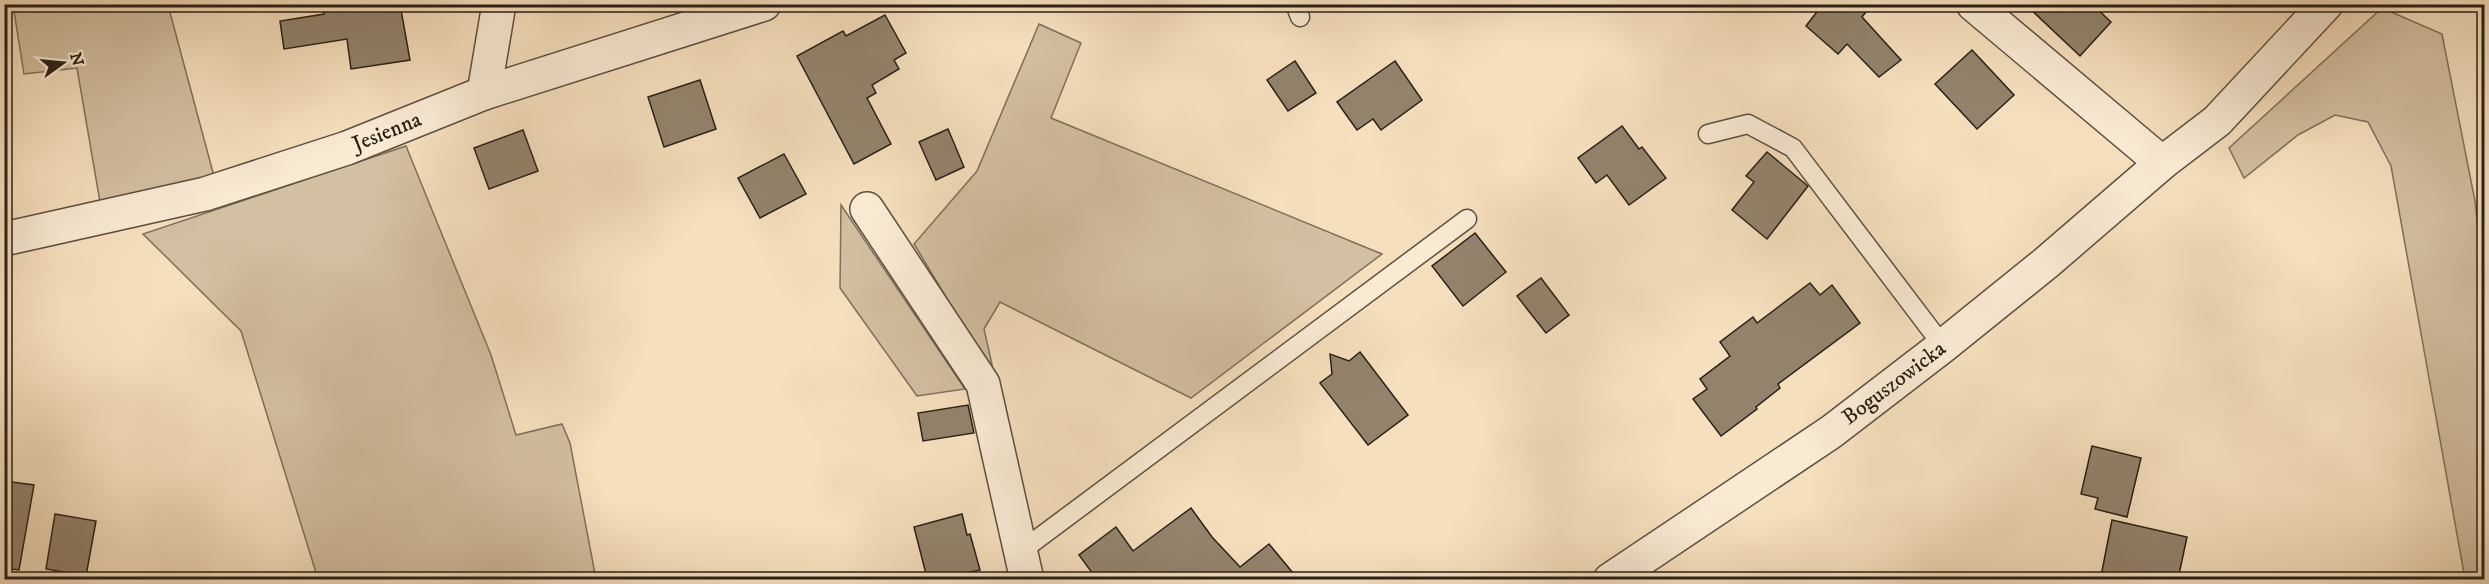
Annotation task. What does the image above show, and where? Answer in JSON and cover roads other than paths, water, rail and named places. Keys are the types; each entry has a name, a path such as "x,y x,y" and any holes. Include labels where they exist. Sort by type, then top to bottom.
{"street":[{"path":"484,93 499,4"},
{"name":"Jesienna","path":"4,239 205,194 347,148 484,93 764,4"},
{"path":"1973,4 2162,163"},
{"name":"Boguszowicka","path":"1610,579 1831,432 1943,346 2046,263 2162,163 2217,121 2326,4"},
{"path":"867,208 983,384 1024,564"}],"lane":[{"path":"1708,134 1748,124 1794,148 1943,346"},
{"path":"1024,564 1032,543 1467,219"}]}
